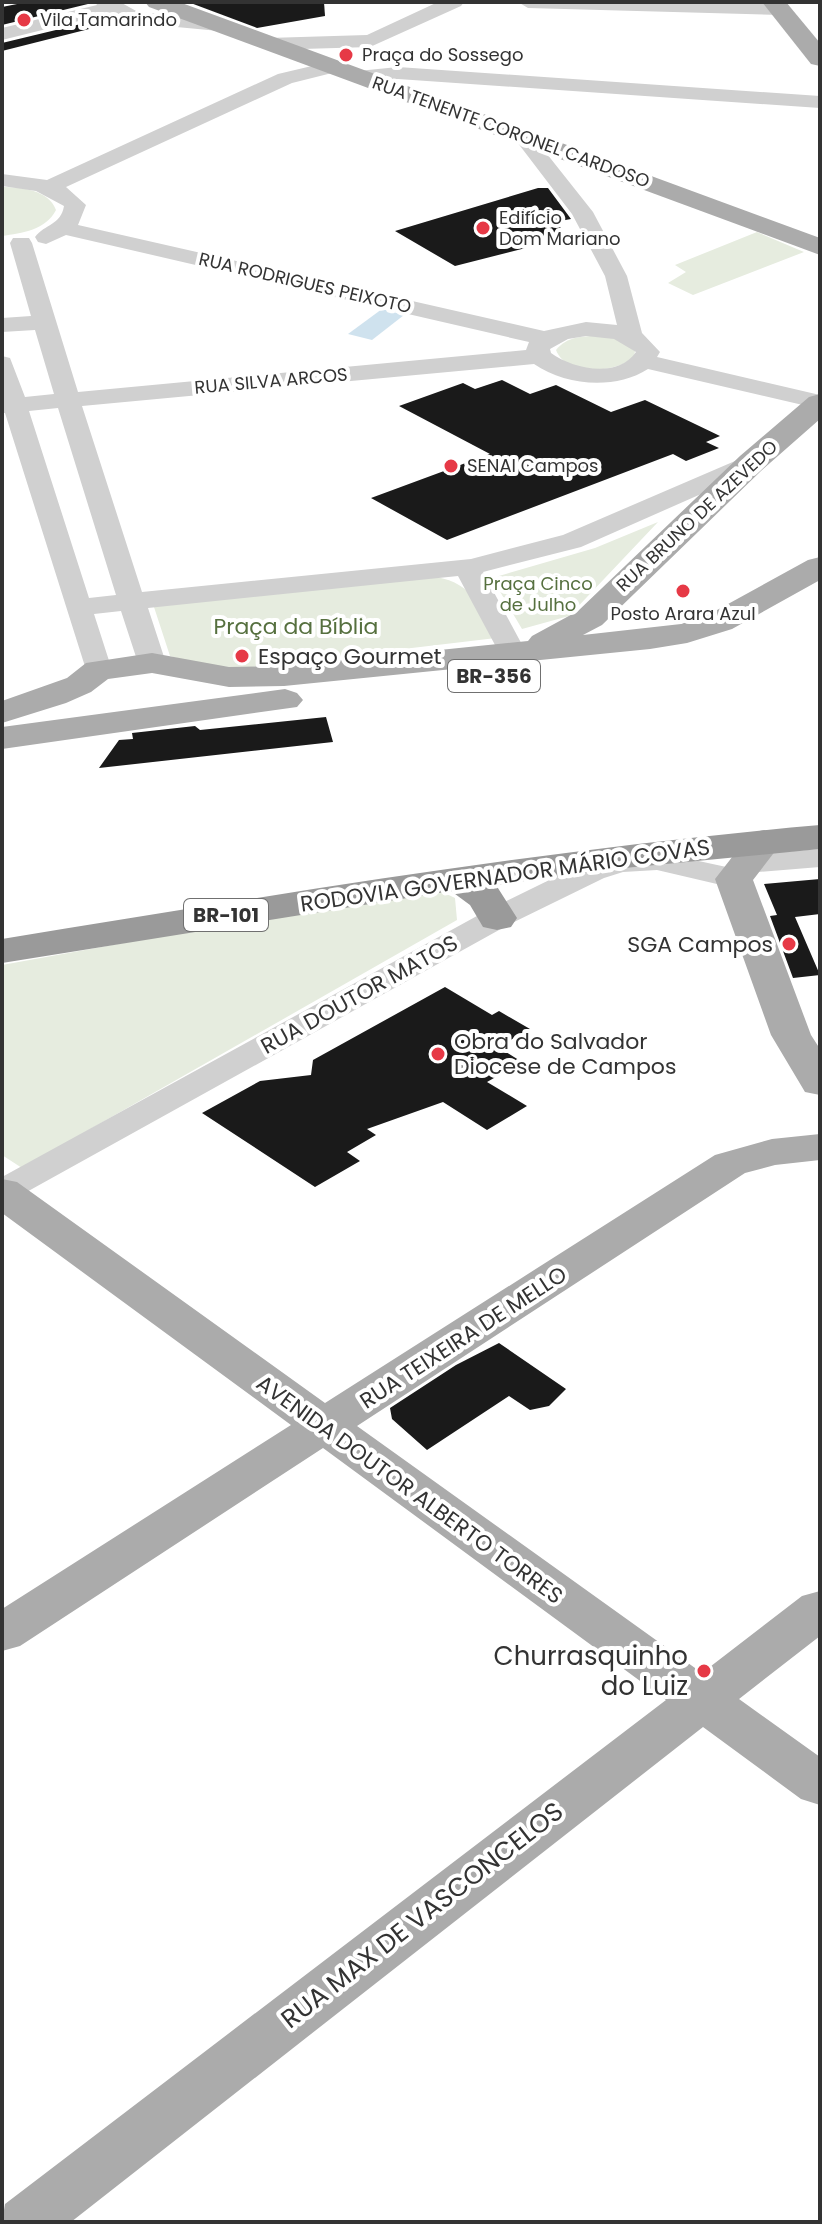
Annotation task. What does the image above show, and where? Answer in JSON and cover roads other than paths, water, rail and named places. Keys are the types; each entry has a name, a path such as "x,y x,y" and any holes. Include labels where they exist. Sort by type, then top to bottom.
{"highway":[{"name":"RODOVIA GOVERNADOR MÁRIO COVAS","path":"2,951 450,878 624,854 747,861 820,837"},
{"path":"450,878 468,883 485,895 497,918"}],"main road":[{"name":"RUA TENENTE CORONEL CARDOSO","path":"157,2 820,247"},
{"path":"777,6 820,59"},
{"name":"RUA BRUNO DE AZEVEDO","path":"522,651 590,618 751,463 820,402"},
{"path":"522,651 650,639 705,628 812,583"},
{"name":"BR-356","path":"2,738 158,715 709,651 751,636 779,621 812,583"},
{"name":"BR-356","path":"2,712 54,696 79,685 98,670 152,663 229,677 284,676 522,651"},
{"path":"98,670 117,699 158,715"},
{"path":"747,861 791,1035 820,1083"},
{"name":"RUA TEIXEIRA DE MELLO","path":"2,1633 730,1164 818,1139"},
{"name":"AVENIDA DOUTOR ALBERTO TORRES","path":"2,1191 820,1785"},
{"name":"RUA MAX DE VASCONCELOS","path":"26,2222 820,1609"}],"street":[{"path":"268,44 370,41 454,2"},
{"path":"528,2 777,6"},
{"path":"2,34 108,4 121,13 147,19 219,25"},
{"path":"370,41 398,73"},
{"path":"49,187 285,78 333,67"},
{"path":"358,77 398,73 820,102"},
{"path":"521,134 582,212 616,276 631,336 648,352 645,361 820,402"},
{"path":"2,180 49,187 67,195 75,205 75,217 64,228 11,245 44,322 66,400 101,496 152,663"},
{"name":"RUA RODRIGUES PEIXOTO","path":"64,228 542,348 558,369 590,375 623,372 645,361"},
{"path":"2,325 44,322"},
{"name":"RUA RODRIGUES PEIXOTO","path":"542,348 563,332 586,329 631,336"},
{"name":"RUA SILVA ARCOS","path":"8,405 542,348"},
{"path":"2,363 8,405 46,502 98,670"},
{"path":"78,607 467,568 572,541 751,463"},
{"path":"46,502 101,496"},
{"path":"467,568 522,651"},
{"path":"747,861 820,858"},
{"name":"RUA DOUTOR MATOS","path":"2,1191 497,918 593,871 622,863 657,861 693,867 747,861"}],"water":[{"path":"382,309 404,315 372,340 348,334"}],"place":[{"name":"Vila Tamarindo","path":"24,20"},
{"name":"Praça do Sossego","path":"346,55"},
{"name":"Edifício Dom Mariano","path":"483,228"},
{"name":"SENAI Campos","path":"451,466"},
{"name":"Posto Arara Azul","path":"683,591"},
{"name":"Espaço Gourmet","path":"242,656"},
{"name":"SGA Campos","path":"789,944"},
{"name":"Obra do Salvador Diocese de Campos","path":"438,1054"},
{"name":"Churrasquinho do Luiz","path":"704,1671"}],"park label":[{"name":"Praça Cinco de Julho","path":"538,594"},
{"name":"Praça da Bíblia","path":"296,626"}]}
